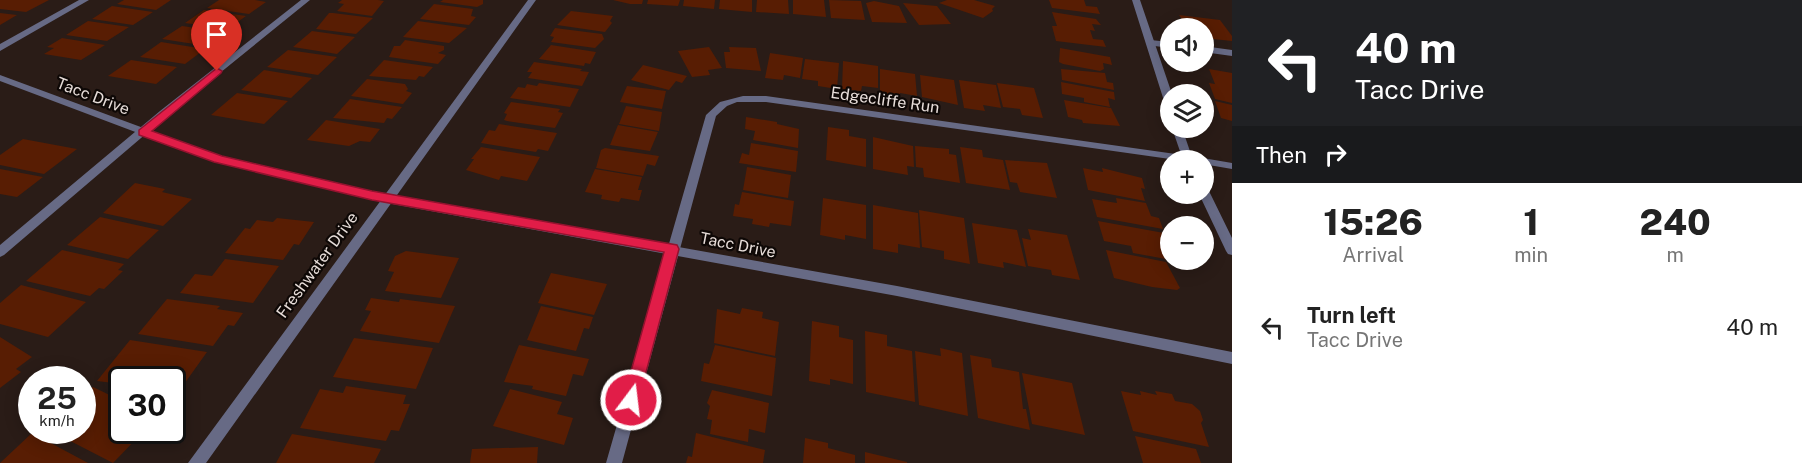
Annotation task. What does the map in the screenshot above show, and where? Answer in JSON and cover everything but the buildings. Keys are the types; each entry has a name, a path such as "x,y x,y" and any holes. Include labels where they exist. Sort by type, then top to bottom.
{"street":[{"path":"0,48 85,0"},
{"path":"0,252 306,0"},
{"name":"Freshwater Drive","path":"195,463 532,0"},
{"path":"1136,0 1163,84"},
{"path":"1150,43 1160,44"},
{"path":"1214,51 1232,53"},
{"name":"Tacc Drive","path":"0,78 219,160 387,199 672,249 1089,327 1232,358"},
{"name":"Edgecliffe Run","path":"614,463 711,115 722,103 743,98 1160,156"},
{"path":"1214,163 1232,166"},
{"path":"1209,204 1232,251"}],"route":[{"path":"217,71 143,132 219,160 372,196 672,249 631,400"}]}
